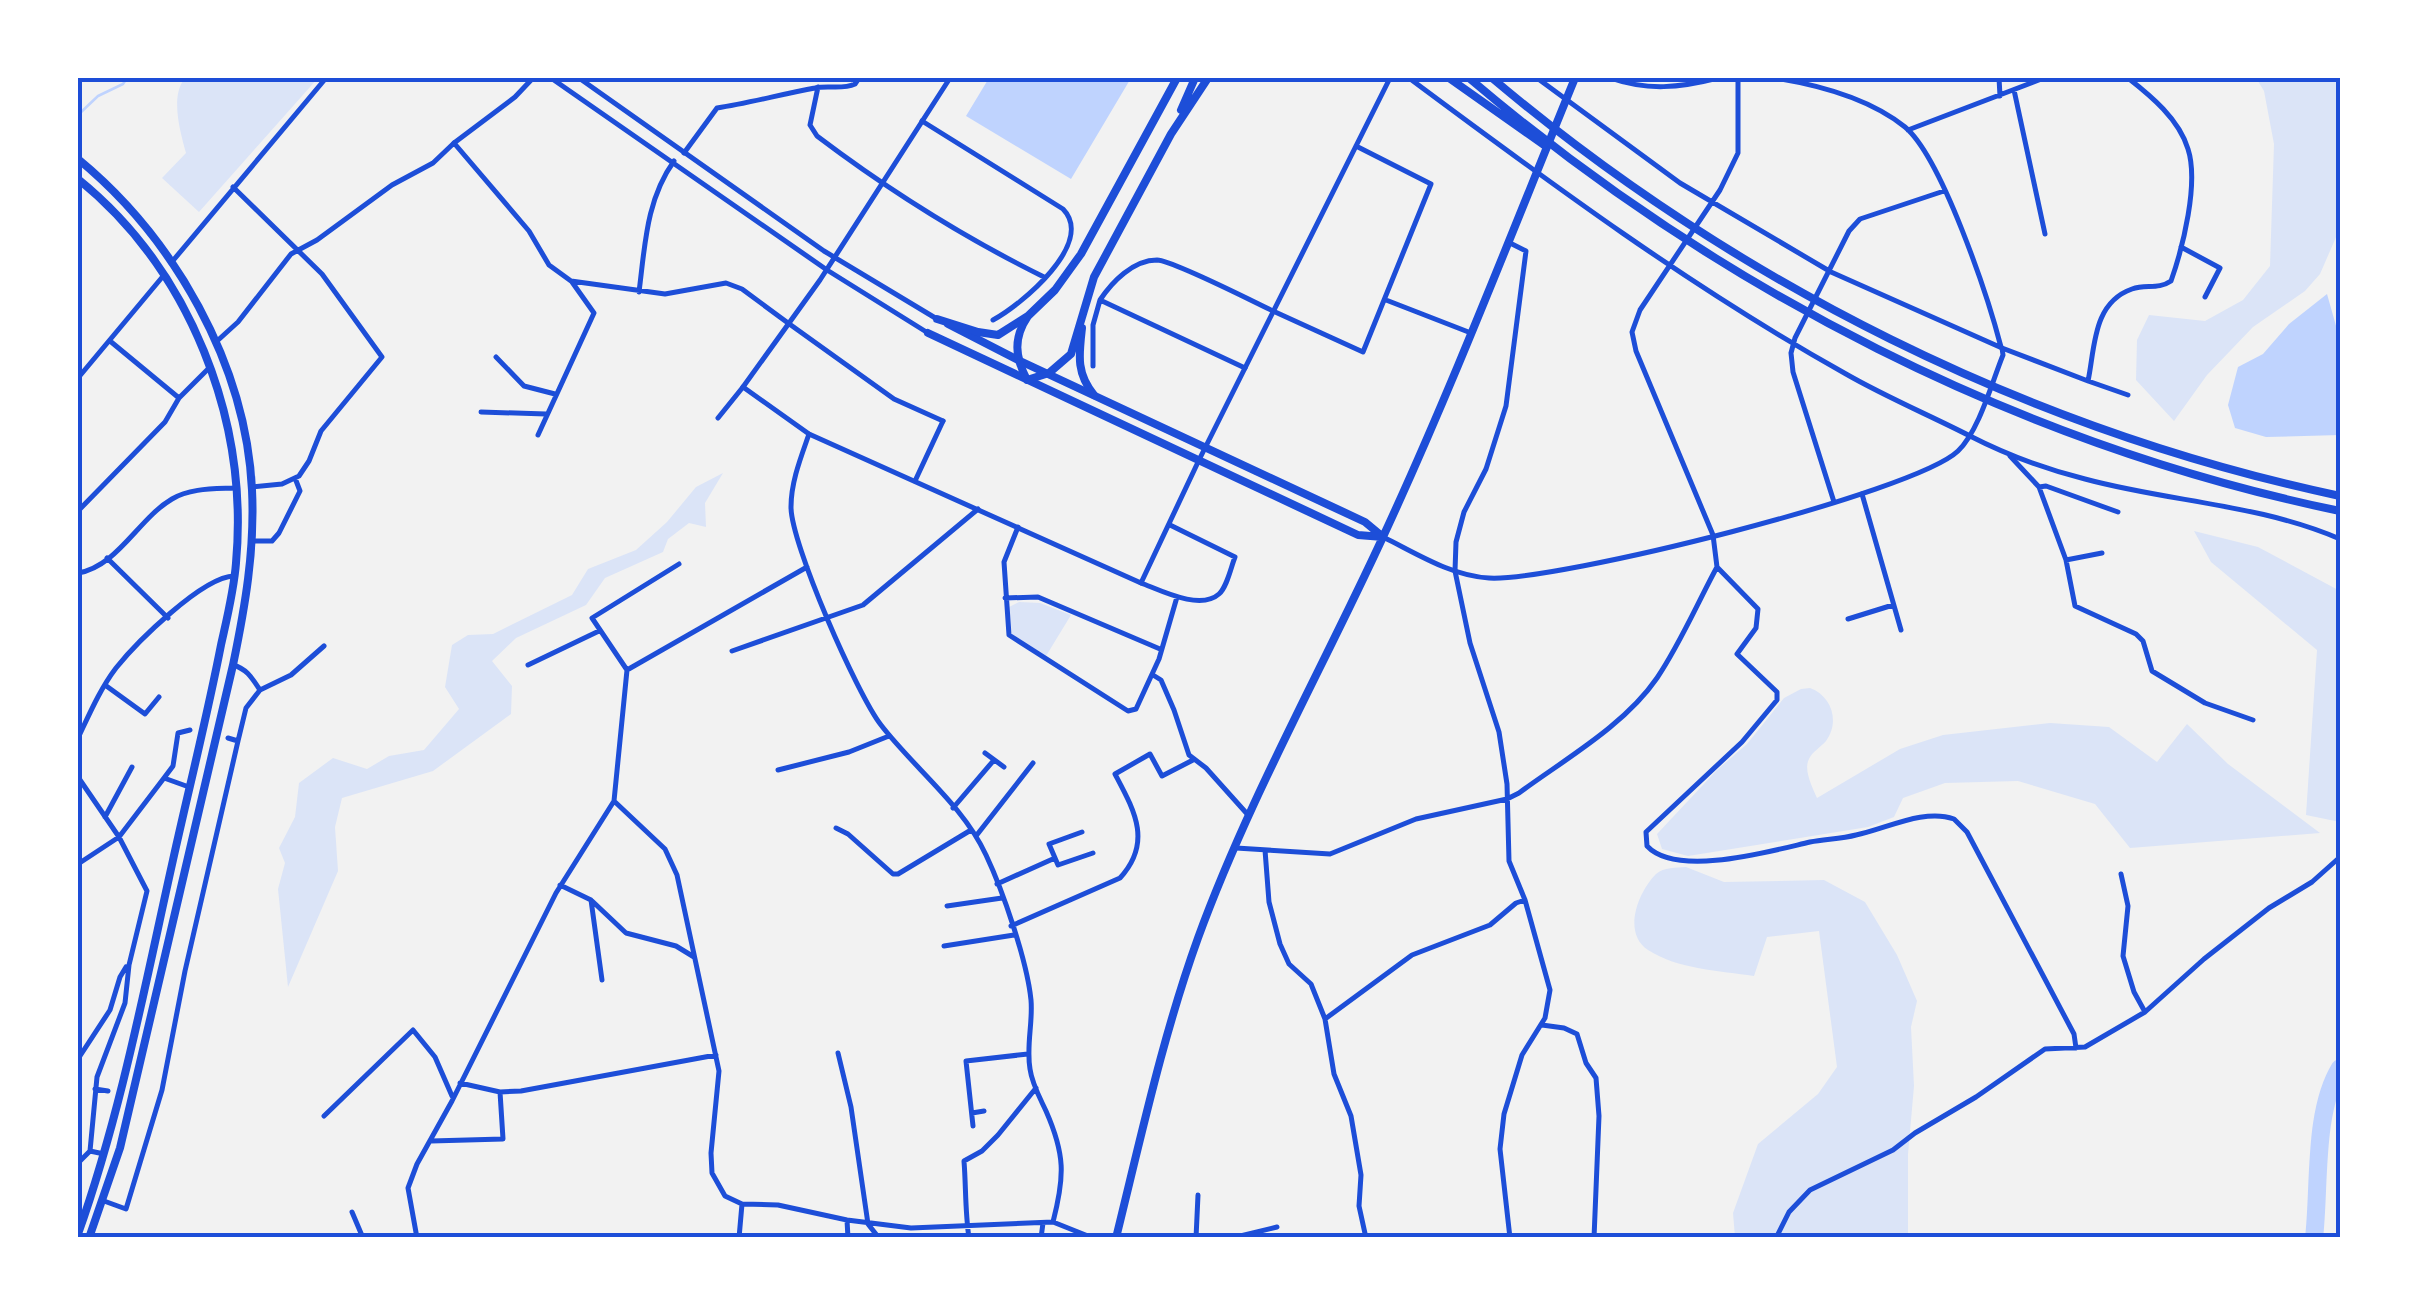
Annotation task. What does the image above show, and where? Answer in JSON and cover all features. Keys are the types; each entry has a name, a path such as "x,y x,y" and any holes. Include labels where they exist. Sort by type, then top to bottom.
{"main road":[{"path":"936,319 992,336 1012,329 1028,316 1074,266 1177,78"},
{"path":"1027,380 1049,373 1070,354 1094,277 1171,134 1195,78"},
{"path":"1171,134 1208,78"},
{"path":"1449,78 1515,126 1743,275 1818,318 1939,378 2142,458 2270,496 2340,510"},
{"path":"1470,78 1599,180"},
{"path":"1492,78 1535,114 1677,216 1779,279 1884,336 2014,394 2146,443 2273,482 2340,496"},
{"path":"1116,1238 1182,985 1236,848 1383,537 1575,78"},
{"path":"78,159 147,228 216,342 241,420 252,486 247,596 233,665 132,1099 104,1201 89,1238"},
{"path":"78,178 127,226 164,275 190,320 224,412 236,488 234,576 141,1007 104,1154 78,1234"},
{"path":"1084,304 1079,367 1083,381 1094,395"},
{"path":"1027,380 1018,360 1018,334 1028,316"},
{"path":"936,319 1365,522 1383,537"},
{"path":"928,333 1358,534 1383,537"}],"street":[{"path":"171,262 326,78"},
{"path":"216,342 238,322 297,250 317,240 392,185 433,163 533,78"},
{"path":"551,78 827,270 928,333"},
{"path":"579,78 834,257 936,319"},
{"path":"684,153 717,108 818,87 845,88 859,78"},
{"path":"718,418 827,270 950,78"},
{"path":"1142,583 1199,460 1390,78"},
{"path":"1410,78 1671,263 1848,375 1971,433 2010,456 2087,480 2282,518 2340,540"},
{"path":"1537,78 1709,205 1830,274 2002,351 2128,395"},
{"path":"1610,78 1658,89 1718,78"},
{"path":"1738,78 1738,154 1720,190 1640,310 1632,332 1712,535 1717,568 1758,609 1756,628 1737,654 1777,692 1777,700 1742,742 1646,832 1647,846 1659,857 1672,860 1770,854 1916,818 1954,819 1967,832 2025,938 2074,1034 2076,1048"},
{"path":"1383,537 1455,572 1513,578 1628,556 1862,494 1940,465 1960,450 1971,433 2002,351 1962,231 1944,190 1923,149 1908,130 1848,96 1775,78"},
{"path":"1999,78 2000,96"},
{"path":"1908,130 2044,78"},
{"path":"2088,381 2094,339 2102,317 2124,293 2171,281 2190,196 2190,152 2162,107 2128,78"},
{"path":"818,87 810,120 814,132 882,186 952,230 1044,276"},
{"path":"2014,90 2046,234"},
{"path":"922,122 1068,214 1073,230 1068,250 1005,314 993,320"},
{"path":"454,143 528,231 549,265 571,281 594,313 538,435"},
{"path":"1093,366 1094,325 1100,300 1133,267 1156,260 1364,352 1431,184 1356,146"},
{"path":"640,292 651,207 674,162"},
{"path":"234,187 322,274 382,357 321,431 310,461 295,478 282,484 252,486"},
{"path":"1834,502 1793,372 1795,340 1849,231 1860,219 1944,190"},
{"path":"1508,242 1526,252 1516,346 1498,438 1459,528 1455,572 1470,642 1499,732 1509,861 1550,981 1550,1000 1542,1025 1522,1055 1504,1114 1500,1149 1510,1238"},
{"path":"2181,247 2220,268 2205,297"},
{"path":"78,378 164,275"},
{"path":"571,281 665,294 726,283 742,290 894,398 943,420 914,480"},
{"path":"1100,300 1245,368"},
{"path":"1386,300 1471,334"},
{"path":"110,340 179,398"},
{"path":"496,357 524,386 555,394"},
{"path":"78,511 165,422 179,398 210,367"},
{"path":"743,387 810,434 1142,583 1187,600 1220,593 1235,557 1170,525"},
{"path":"490,402 490,412"},
{"path":"481,412 546,414"},
{"path":"810,434 796,471 791,504 794,531 807,568 864,698 890,736 974,833 1014,934 1031,1004 1028,1054 1062,1158 1052,1222"},
{"path":"2010,456 2038,487 2066,560 2075,606 2136,634 2143,642 2152,672 2205,703 2252,720"},
{"path":"252,541 272,540 279,533 300,491 295,478"},
{"path":"2038,487 2046,486 2118,512"},
{"path":"78,573 95,568 173,498 192,491 236,488"},
{"path":"1862,494 1901,630"},
{"path":"732,650 863,605 978,508"},
{"path":"1018,526 1004,562 1007,628 1013,640 1128,712 1136,709 1153,675 1177,597"},
{"path":"2066,560 2102,553"},
{"path":"107,558 168,618"},
{"path":"417,1238 408,1188 560,886 614,801 627,670 592,618 679,564"},
{"path":"627,670 807,568"},
{"path":"1236,848 1330,854 1416,819 1507,799 1557,766 1641,697 1658,677 1717,568"},
{"path":"78,738 105,685 132,651 215,580 234,576"},
{"path":"1005,598 1038,597 1160,649"},
{"path":"1848,619 1894,605"},
{"path":"528,665 599,631"},
{"path":"104,1201 126,1209 156,1105 246,708 260,690 308,664 324,646"},
{"path":"233,665 242,667 260,690"},
{"path":"1153,675 1161,680 1193,760 1206,768 1250,816"},
{"path":"105,685 145,714 159,696"},
{"path":"78,864 119,837 173,766 178,733 190,730"},
{"path":"778,770 850,752 890,736"},
{"path":"228,738 238,741"},
{"path":"985,752 1004,766"},
{"path":"1011,926 1120,878 1127,871 1139,826 1115,774 1150,754 1162,776 1193,760"},
{"path":"953,808 994,760"},
{"path":"836,828 898,874 974,833 1033,763"},
{"path":"104,817 132,766"},
{"path":"78,777 119,837 147,892 128,965 126,1003 96,1076 90,1151 78,1164"},
{"path":"164,778 189,787"},
{"path":"614,801 670,854 677,874 716,1054 719,1087 712,1173 725,1196 742,1204 778,1205 868,1224 911,1228 1052,1222 1092,1238"},
{"path":"1082,832 1050,844 1058,865 1093,853"},
{"path":"1265,850 1269,902 1280,944 1289,964 1311,984 1325,1020 1334,1074 1351,1116 1362,1175 1358,1206 1366,1238"},
{"path":"1776,1238 1788,1212 1810,1190 1894,1150 1914,1132 1964,1105 2045,1048 2085,1047 2145,1012 2204,958 2269,908 2312,882 2340,856"},
{"path":"997,884 1055,858"},
{"path":"2121,874 2128,906 2123,956 2145,1012"},
{"path":"560,886 592,900 626,933 676,946 695,957"},
{"path":"948,906 1002,898"},
{"path":"592,900 602,980"},
{"path":"1325,1020 1412,955 1490,925 1525,900"},
{"path":"944,946 1014,934"},
{"path":"78,1059 110,1010 128,965"},
{"path":"126,1003 141,1007"},
{"path":"1542,1025 1577,1034 1586,1063 1596,1078 1600,1116 1594,1238"},
{"path":"324,1116 414,1030 435,1057 453,1096"},
{"path":"838,1053 851,1108 868,1224 879,1238"},
{"path":"460,1083 500,1092 554,1086 716,1054"},
{"path":"973,1126 966,1062 1028,1054"},
{"path":"969,1238 964,1218 964,1161 998,1135 1036,1088"},
{"path":"95,1089 108,1091"},
{"path":"431,1141 503,1138 500,1092"},
{"path":"144,1102 156,1105"},
{"path":"972,1114 984,1111"},
{"path":"90,1151 104,1154"},
{"path":"1196,1238 1198,1195"},
{"path":"739,1238 742,1204"},
{"path":"352,1212 363,1238"},
{"path":"847,1220 848,1238"},
{"path":"1041,1238 1043,1223"},
{"path":"1232,1238 1277,1227"}],"shaded area":[{"path":"185,78 318,78 199,212 162,178 186,153 177,104"},
{"path":"2256,78 2340,78 2340,228 2320,274 2305,291 2253,327 2207,375 2174,421 2136,380 2137,340 2149,315 2205,321 2243,300 2270,266 2274,144 2264,91"},
{"path":"723,473 705,503 706,527 689,523 668,539 663,552 605,578 586,605 516,638 492,661 512,686 511,714 433,771 342,798 335,827 338,871 288,987 278,889 285,863 279,848 295,817 299,783 333,758 367,769 389,756 424,750 459,709 445,687 452,645 468,635 493,634 572,595 588,569 636,550 667,522 696,487"},
{"path":"2194,531 2258,547 2340,591 2340,822 2306,815 2317,650 2211,562"},
{"path":"1019,602 1040,603 1071,615 1046,656 1012,634 1009,607"},
{"path":"1810,688 1824,697 1833,718 1826,741 1807,763 1817,798 1900,749 1943,735 2050,723 2109,727 2157,762 2187,724 2228,764 2320,833 2130,848 2095,804 2018,781 1945,783 1903,798 1894,817 1868,827 1688,856 1662,849 1657,834 1747,744 1784,698"},
{"path":"1686,867 1724,882 1824,880 1865,902 1897,955 1917,1001 1911,1027 1914,1086 1908,1154 1908,1237 1735,1237 1733,1213 1758,1144 1818,1094 1837,1067 1819,931 1767,937 1754,976 1699,968 1659,956 1640,943 1635,912 1656,874"}],"water":[{"path":"989,78 1131,78 1071,179 966,116"},
{"path":"2327,294 2340,340 2340,435 2266,437 2235,428 2228,405 2238,367 2263,354 2289,324"}],"waterway":[{"path":"78,115 98,96 127,78"},
{"path":"2314,1238 2321,1128 2331,1086 2340,1068"}]}
